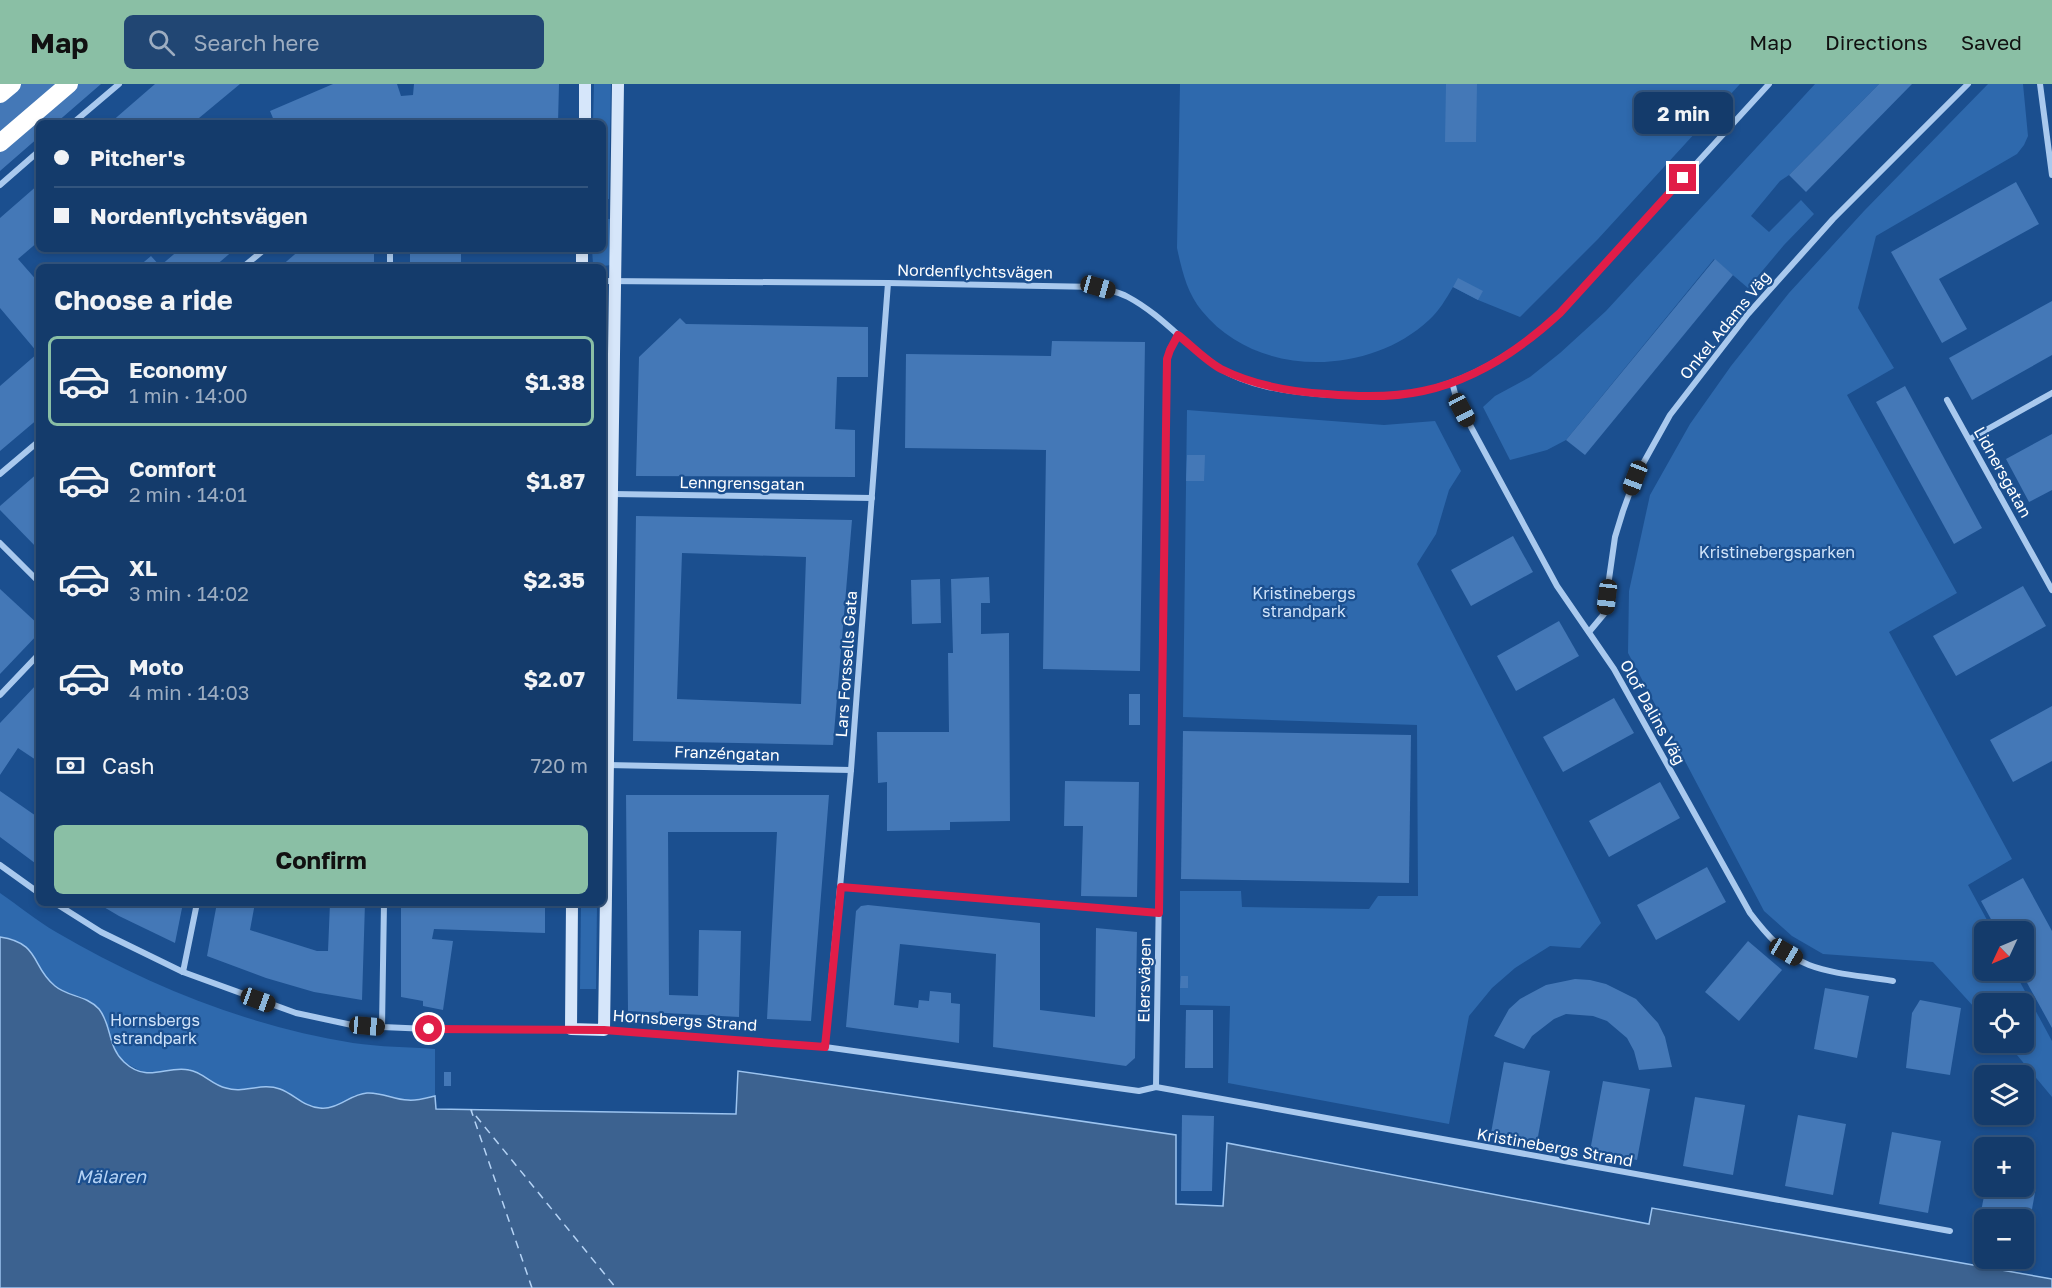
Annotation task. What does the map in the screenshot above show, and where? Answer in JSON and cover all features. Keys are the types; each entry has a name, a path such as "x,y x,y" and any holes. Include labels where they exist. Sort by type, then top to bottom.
{"highway":[{"path":"0,94 12,84"},
{"path":"0,142 69,84"}],"street":[{"path":"77,120 119,84"},
{"path":"585,84 585,120"},
{"path":"606,764 618,84"},
{"name":"Nordenflychtsvägen","path":"606,281 1098,287 1126,296 1160,319 1219,368 1257,384 1302,393 1363,397 1422,391 1452,382 1500,359 1548,324 1769,84"},
{"name":"Onkel Adams Väg","path":"1589,632 1604,614 1615,537 1635,478 1670,415 1748,314 1833,219 1968,84"},
{"path":"2040,84 2052,175"},
{"path":"2045,122 2052,118"},
{"path":"0,185 36,155"},
{"path":"247,264 261,252"},
{"name":"Lars Forssells Gata","path":"825,1047 851,770 888,283"},
{"name":"Elersvägen","path":"1156,1088 1167,359 1178,335"},
{"name":"Olof Dalins Väg","path":"1452,382 1457,401 1557,586 1614,669 1750,913 1767,936 1786,952 1809,965 1893,981"},
{"path":"1970,439 2052,393"},
{"name":"Lidnersgatan","path":"1947,400 2052,590"},
{"path":"0,474 36,444"},
{"name":"Lenngrensgatan","path":"611,494 872,498"},
{"path":"0,543 36,579"},
{"path":"0,695 36,657"},
{"name":"Franzéngatan","path":"606,764 851,770"},
{"path":"0,865 36,890"},
{"path":"841,887 1159,913"},
{"name":"Hornsbergs Strand","path":"60,906 101,932 183,972 296,1013 352,1025 452,1030 604,1030 825,1047 1139,1091 1156,1088"},
{"path":"183,972 195,906"},
{"path":"382,1027 384,906"},
{"path":"571,1029 572,906"},
{"path":"604,1030 605,906"},
{"name":"Kristinebergs Strand","path":"1156,1088 1950,1231"}],"green space":[{"path":"594,84 611,84 609,199 606,199 606,120 593,120"},
{"path":"1180,84 1740,84 1598,239 1520,317 1453,287 1433,316 1404,339 1375,352 1345,360 1313,362 1281,358 1252,349 1225,333 1202,311 1189,289 1177,248"},
{"path":"1815,84 1879,84 1789,175 1780,181 1751,216 1769,232 1801,200 1814,214 1748,288 1714,259 1566,440 1547,450 1510,460 1483,407 1495,396 1530,377 1606,311"},
{"name":"Kristinebergsparken","path":"1988,84 2023,84 2028,136 2017,154 1876,236 1858,308 1894,368 1847,395 1957,593 1889,632 2012,859 1968,885 1988,921 1974,921 1974,981 2019,981 2026,993 1974,993 1974,1007 1933,962 1823,954 1792,936 1764,911 1628,653 1629,591 1650,495 1690,424 1731,366 1789,293 1864,211"},
{"path":"606,219 611,219 611,265 593,264 592,252 606,252"},
{"path":"606,329 607,329 606,399"},
{"name":"Kristinebergs strandpark","path":"1187,410 1384,425 1435,421 1461,471 1449,490 1436,534 1417,564 1601,923 1580,948 1550,946 1515,968 1492,988 1469,1016 1449,1124 1228,1083 1230,1006 1180,1005 1180,891 1241,891 1242,907 1369,909 1378,896 1418,896 1417,725 1183,717"},
{"name":"Hornsbergs strandpark","path":"0,893 49,928 91,952 163,986 237,1015 314,1036 353,1043 435,1049 435,1096 406,1101 385,1095 355,1095 336,1106 320,1108 303,1103 288,1092 272,1087 235,1090 223,1088 200,1073 189,1070 142,1072 124,1062 83,998 56,988 14,940 0,937"},
{"path":"581,906 597,906 596,989 580,989"},
{"name":"Kristinebergsparken","path":"2034,1008 2052,1041 2052,1097 2034,1075 2034,1065 2025,1065 2015,1053 2034,1053"}],"water":[{"name":"Mälaren","path":"0,937 13,940 29,950 47,979 60,990 94,1004 103,1015 119,1056 133,1068 149,1073 189,1070 221,1086 239,1090 273,1087 285,1091 304,1103 320,1108 333,1107 355,1096 372,1093 411,1100 435,1096 436,1109 736,1114 738,1071 1176,1135 1176,1204 1223,1206 1227,1143 1649,1224 1652,1208 1974,1265 1974,1269 1996,1269 2052,1279 2052,1288 0,1288"}],"building":[{"path":"0,84 101,84 59,120 36,120 36,140 0,171"},
{"path":"155,84 240,84 197,120 113,120"},
{"path":"333,84 397,84 401,96 413,95 414,84 559,84 558,120 274,120 270,111"},
{"path":"1446,84 1477,84 1476,142 1445,142"},
{"path":"1879,84 1912,84 1806,192 1789,175"},
{"path":"2016,182 2039,224 1939,279 1967,329 1942,343 1891,252"},
{"path":"36,187 36,244 18,259 36,280 36,351 0,308 0,218"},
{"path":"176,252 232,252 218,264 162,264"},
{"path":"298,252 374,252 374,264 284,264"},
{"path":"410,252 461,252 461,262 410,262"},
{"path":"151,256 158,264 142,264"},
{"path":"1715,259 1733,275 1585,455 1566,440"},
{"path":"1458,278 1483,291 1478,300 1453,287"},
{"path":"2052,301 2052,355 1972,400 1949,358"},
{"path":"680,318 686,324 868,327 868,377 837,377 835,429 855,430 855,477 636,476 639,357"},
{"path":"1052,341 1145,342 1140,671 1043,669 1046,450 905,448 906,354 1051,356"},
{"path":"36,355 36,421 0,451 0,386"},
{"path":"1905,386 1982,528 1954,544 1876,402"},
{"path":"2052,434 2052,490 2029,502 2006,459"},
{"path":"1187,455 1205,455 1204,481 1186,481"},
{"path":"36,475 36,547 0,510 0,506"},
{"path":"636,516 852,520 833,745 633,741","holes":["682,553 806,557 801,704 677,699"]},
{"path":"1513,536 1533,572 1471,606 1451,570"},
{"path":"989,577 990,603 981,603 981,634 1009,633 1010,821 950,822 950,830 887,831 887,782 878,783 877,732 949,732 948,653 953,653 951,579"},
{"path":"940,579 941,623 912,624 911,580"},
{"path":"2023,586 2046,626 1956,676 1933,636"},
{"path":"0,589 36,622 36,636 0,674"},
{"path":"1559,621 1579,656 1516,691 1497,656"},
{"path":"36,685 36,760 18,748 0,775 0,723"},
{"path":"1129,694 1140,694 1140,725 1129,725"},
{"path":"1614,698 1634,733 1563,772 1543,737"},
{"path":"2052,706 2052,761 2013,782 1990,740"},
{"path":"1183,731 1411,735 1409,883 1181,879"},
{"path":"1065,781 1139,782 1137,897 1081,896 1083,826 1064,826"},
{"path":"1660,782 1680,818 1609,857 1589,821"},
{"path":"0,791 36,816 36,864 0,837"},
{"path":"626,795 829,795 811,1021 767,1019 777,832 668,832 669,995 698,996 699,930 741,931 739,1017 628,1011"},
{"path":"1707,867 1726,902 1656,940 1637,905"},
{"path":"2023,878 2052,931 2052,1028 2026,981 2034,981 2034,921 1992,921 1981,901"},
{"path":"102,906 182,906 175,943"},
{"path":"216,906 254,906 250,930 317,951 328,951 330,906 365,906 362,1000 314,992 266,978 207,956"},
{"path":"401,906 545,906 545,933 434,929 432,939 453,941 443,1010 423,1006 423,1001 401,997"},
{"path":"861,906 1040,923 1040,1010 1095,1017 1096,928 1137,932 1135,1058 1126,1066 993,1047 996,954 900,944 894,1005 918,1008 919,1000 929,1001 930,991 951,993 951,1003 960,1004 959,1043 846,1027 856,911"},
{"path":"1748,941 1782,970 1739,1021 1705,992"},
{"path":"1181,976 1188,976 1188,988 1180,988"},
{"path":"1575,979 1606,984 1636,999 1658,1023 1665,1037 1672,1067 1639,1070 1634,1051 1627,1038 1607,1021 1593,1016 1566,1014 1554,1019 1532,1036 1524,1049 1494,1036 1509,1009 1520,999 1546,985"},
{"path":"1825,988 1869,996 1857,1058 1814,1049"},
{"path":"1920,1000 1961,1008 1950,1075 1906,1068 1912,1013"},
{"path":"1186,1010 1213,1010 1213,1068 1185,1068"},
{"path":"1504,1062 1550,1071 1537,1142 1491,1133"},
{"path":"444,1072 451,1072 451,1086 444,1086"},
{"path":"1603,1081 1650,1089 1637,1160 1590,1151"},
{"path":"1695,1097 1745,1105 1733,1175 1683,1166"},
{"path":"1182,1115 1214,1116 1212,1191 1181,1191"},
{"path":"1798,1115 1846,1124 1833,1195 1785,1186"},
{"path":"1892,1132 1941,1141 1928,1213 1879,1204"},
{"path":"2034,1187 2036,1187 2032,1209 1981,1209 1984,1197 2034,1197"}],"ferry route":[{"path":"532,1288 471,1110 616,1288"}],"route":[{"path":"429,1029 604,1030 825,1047 841,887 1159,913 1167,359 1178,335 1219,368 1257,384 1302,393 1363,397 1393,395 1422,391 1452,382 1500,359 1542,330 1683,178"}]}
